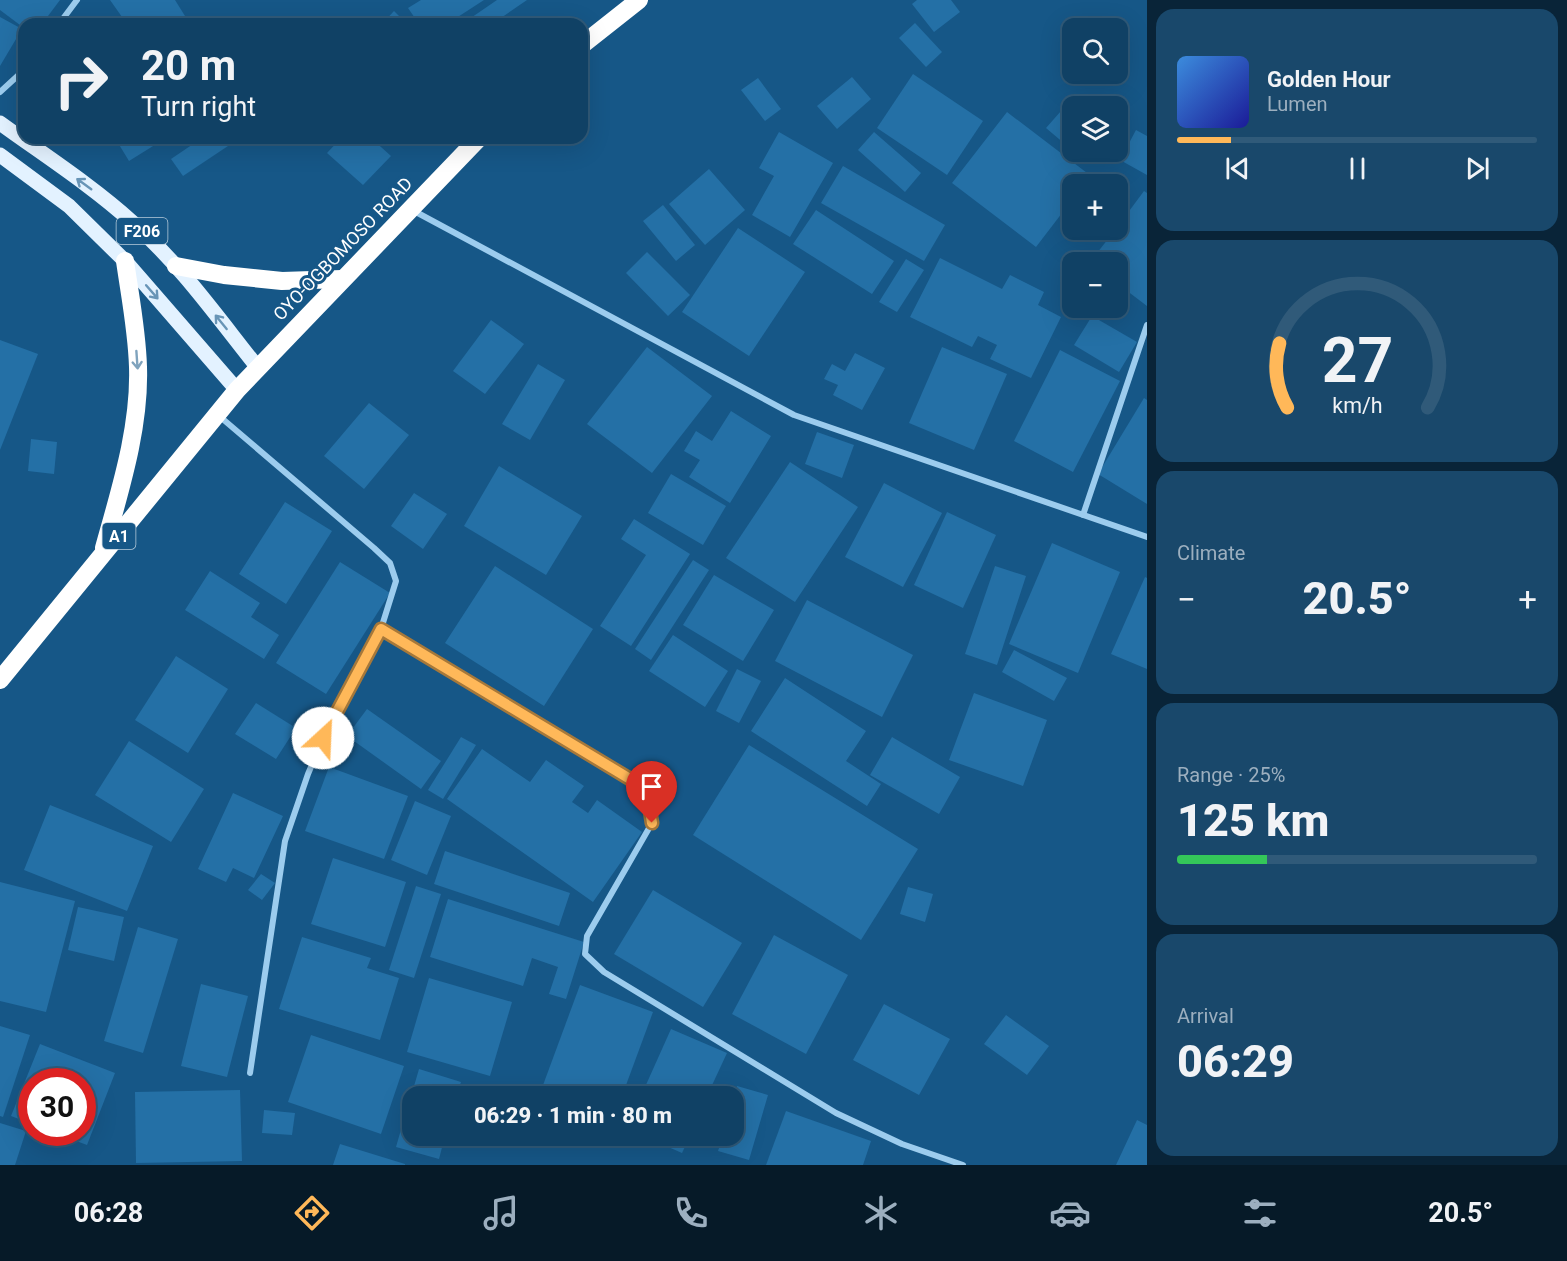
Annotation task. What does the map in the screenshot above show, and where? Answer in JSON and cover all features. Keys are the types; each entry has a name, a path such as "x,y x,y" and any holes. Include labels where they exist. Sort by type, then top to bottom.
{"highway":[{"path":"588,40 639,0"},
{"name":"OYO-OGBOMOSO ROAD","path":"237,390 473,144"},
{"path":"102,556 135,421 138,368 134,323 124,261"},
{"path":"176,266 224,276 282,281 342,279"},
{"name":"A1","path":"0,680 237,390"}],"main road":[{"name":"F206","path":"0,123 18,136"},
{"name":"F206","path":"29,144 133,222 176,266 258,368"},
{"name":"F206","path":"0,155 69,206 124,261 237,390"}],"street":[{"path":"64,18 77,0"},
{"path":"0,92 18,76"},
{"path":"411,209 794,414 1147,537"},
{"path":"1083,515 1147,326"},
{"path":"217,414 390,563 396,581 381,629 331,720 308,774 285,841 250,1073"},
{"path":"381,629 630,779 648,798 652,823 587,936 585,954 604,972 836,1113 902,1144 963,1165"}],"building":[{"path":"0,0 60,0 46,18 18,18 18,24 0,10"},
{"path":"110,0 175,0 186,18 123,18"},
{"path":"421,0 484,0 456,18 415,18 408,8"},
{"path":"497,0 527,0 501,18 471,18"},
{"path":"917,0 951,0 960,12 934,32 912,4"},
{"path":"394,11 401,18 388,18"},
{"path":"0,17 18,27 18,36 0,66"},
{"path":"915,23 942,52 926,67 899,38"},
{"path":"913,74 983,121 947,175 877,128"},
{"path":"852,77 871,99 837,129 817,106"},
{"path":"758,78 781,109 765,121 741,90"},
{"path":"1062,110 1062,142 1046,128"},
{"path":"1007,112 1062,154 1062,162 1073,162 1088,174 1062,174 1062,213 1036,247 952,183"},
{"path":"1136,130 1147,136 1147,175 1124,162 1128,162 1128,145"},
{"path":"779,132 833,163 790,237 752,215 774,176 759,168"},
{"path":"874,132 921,173 905,192 858,150"},
{"path":"119,144 156,144 129,161"},
{"path":"193,144 231,144 183,176 171,159"},
{"path":"335,144 378,144 391,156 363,185 327,153"},
{"path":"843,166 945,225 924,261 821,203"},
{"path":"709,169 745,210 705,245 669,204"},
{"path":"1144,191 1147,193 1147,306 1128,292 1128,252 1098,252 1107,240 1128,240 1128,213"},
{"path":"663,205 695,245 676,261 643,221"},
{"path":"816,210 894,261 872,294 793,244"},
{"path":"738,228 805,272 749,356 682,312"},
{"path":"647,252 690,295 668,316 626,273"},
{"path":"940,258 1002,289 1010,275 1044,292 1038,305 1061,317 1031,378 990,359 997,345 978,336 972,347 910,317"},
{"path":"906,259 924,270 897,312 879,302"},
{"path":"1091,318 1095,318 1137,342 1119,372 1074,345"},
{"path":"491,320 524,344 485,394 453,371"},
{"path":"0,340 38,354 0,450"},
{"path":"647,347 712,396 652,473 587,424"},
{"path":"942,347 1007,374 974,450 909,423"},
{"path":"1060,350 1120,381 1073,472 1014,441"},
{"path":"855,353 885,368 862,410 833,395 838,385 824,379 832,364 845,371"},
{"path":"538,364 565,380 530,440 502,424"},
{"path":"1144,398 1147,400 1147,504 1098,474"},
{"path":"369,403 409,435 364,489 324,456"},
{"path":"731,411 771,436 730,503 689,477 700,460 684,451 696,431 712,441"},
{"path":"817,432 854,445 842,478 805,464"},
{"path":"31,439 57,442 54,474 28,471"},
{"path":"790,462 858,507 795,602 726,558"},
{"path":"499,466 582,516 546,575 464,526"},
{"path":"671,474 726,506 703,545 648,513"},
{"path":"884,483 942,513 903,587 845,557"},
{"path":"414,493 447,514 423,549 391,526"},
{"path":"285,502 332,531 286,604 239,574"},
{"path":"947,512 996,535 963,608 914,585"},
{"path":"634,519 690,554 631,646 600,626 646,555 621,539"},
{"path":"1052,543 1120,572 1078,673 1009,644"},
{"path":"693,560 709,570 651,660 635,649"},
{"path":"340,562 390,593 326,694 276,663"},
{"path":"495,566 593,629 544,706 445,643"},
{"path":"995,566 1026,576 997,665 965,654"},
{"path":"210,571 260,603 251,617 279,635 264,659 185,610"},
{"path":"714,575 774,610 743,661 683,625"},
{"path":"1145,577 1147,578 1147,669 1111,654"},
{"path":"807,600 913,655 882,717 775,661"},
{"path":"673,635 728,671 705,707 649,671"},
{"path":"1014,650 1067,678 1054,701 1002,672"},
{"path":"176,656 228,689 188,753 135,720"},
{"path":"737,669 761,681 739,723 716,711"},
{"path":"785,678 866,731 846,761 881,784 867,806 751,731"},
{"path":"974,693 1047,720 1023,786 949,760"},
{"path":"256,703 296,728 276,759 235,734"},
{"path":"367,709 441,761 421,789 347,736"},
{"path":"461,737 476,745 443,799 428,790"},
{"path":"892,737 960,777 939,814 870,775"},
{"path":"129,741 204,789 171,842 95,795"},
{"path":"749,745 918,849 861,940 693,835"},
{"path":"482,749 530,782 546,760 584,786 572,802 588,813 597,800 642,832 593,902 447,799"},
{"path":"329,767 408,796 384,859 305,831"},
{"path":"233,793 283,816 254,878 233,868 226,882 198,869"},
{"path":"415,801 451,816 427,875 391,860"},
{"path":"50,805 153,846 127,911 24,870"},
{"path":"445,851 570,893 559,926 434,884"},
{"path":"333,858 406,882 385,947 311,924"},
{"path":"261,874 275,883 262,900 248,890"},
{"path":"0,882 75,901 46,1012 0,1001"},
{"path":"416,886 441,894 414,978 389,970"},
{"path":"908,887 933,894 925,922 900,914"},
{"path":"653,890 742,943 703,1007 614,954"},
{"path":"448,899 584,942 566,999 549,994 558,967 532,958 523,986 430,957"},
{"path":"78,907 124,917 114,961 68,950"},
{"path":"138,927 178,939 143,1053 104,1041"},
{"path":"774,935 848,975 806,1054 732,1014"},
{"path":"302,937 371,958 367,968 399,978 380,1040 279,1009"},
{"path":"429,978 512,1002 490,1076 407,1052"},
{"path":"201,984 248,996 227,1077 181,1066"},
{"path":"580,985 653,1012 626,1086 543,1086"},
{"path":"884,1004 950,1039 919,1095 853,1060"},
{"path":"1006,1015 1049,1046 1027,1075 984,1044"},
{"path":"0,1026 30,1035 3,1117 0,1116"},
{"path":"671,1029 727,1053 712,1086 645,1086"},
{"path":"311,1035 404,1066 381,1134 288,1102"},
{"path":"40,1044 115,1073 96,1122 96,1068 30,1068"},
{"path":"419,1069 461,1082 460,1086 414,1086"},
{"path":"744,1088 768,1095 749,1160 718,1151 720,1146 744,1146"},
{"path":"240,1090 242,1161 136,1163 135,1092"},
{"path":"18,1099 18,1119 11,1116"},
{"path":"264,1110 295,1113 292,1135 262,1133"},
{"path":"786,1111 871,1141 863,1165 766,1165"},
{"path":"1137,1120 1147,1125 1147,1165 1116,1165"},
{"path":"0,1123 18,1129 18,1146 21,1146 15,1165 0,1165"},
{"path":"402,1126 402,1146 442,1146 439,1159 396,1147"},
{"path":"340,1144 405,1164 405,1165 333,1165"},
{"path":"666,1146 685,1146 682,1153"}],"route":[{"path":"323,738 381,629 630,779 648,798 652,823"}]}
